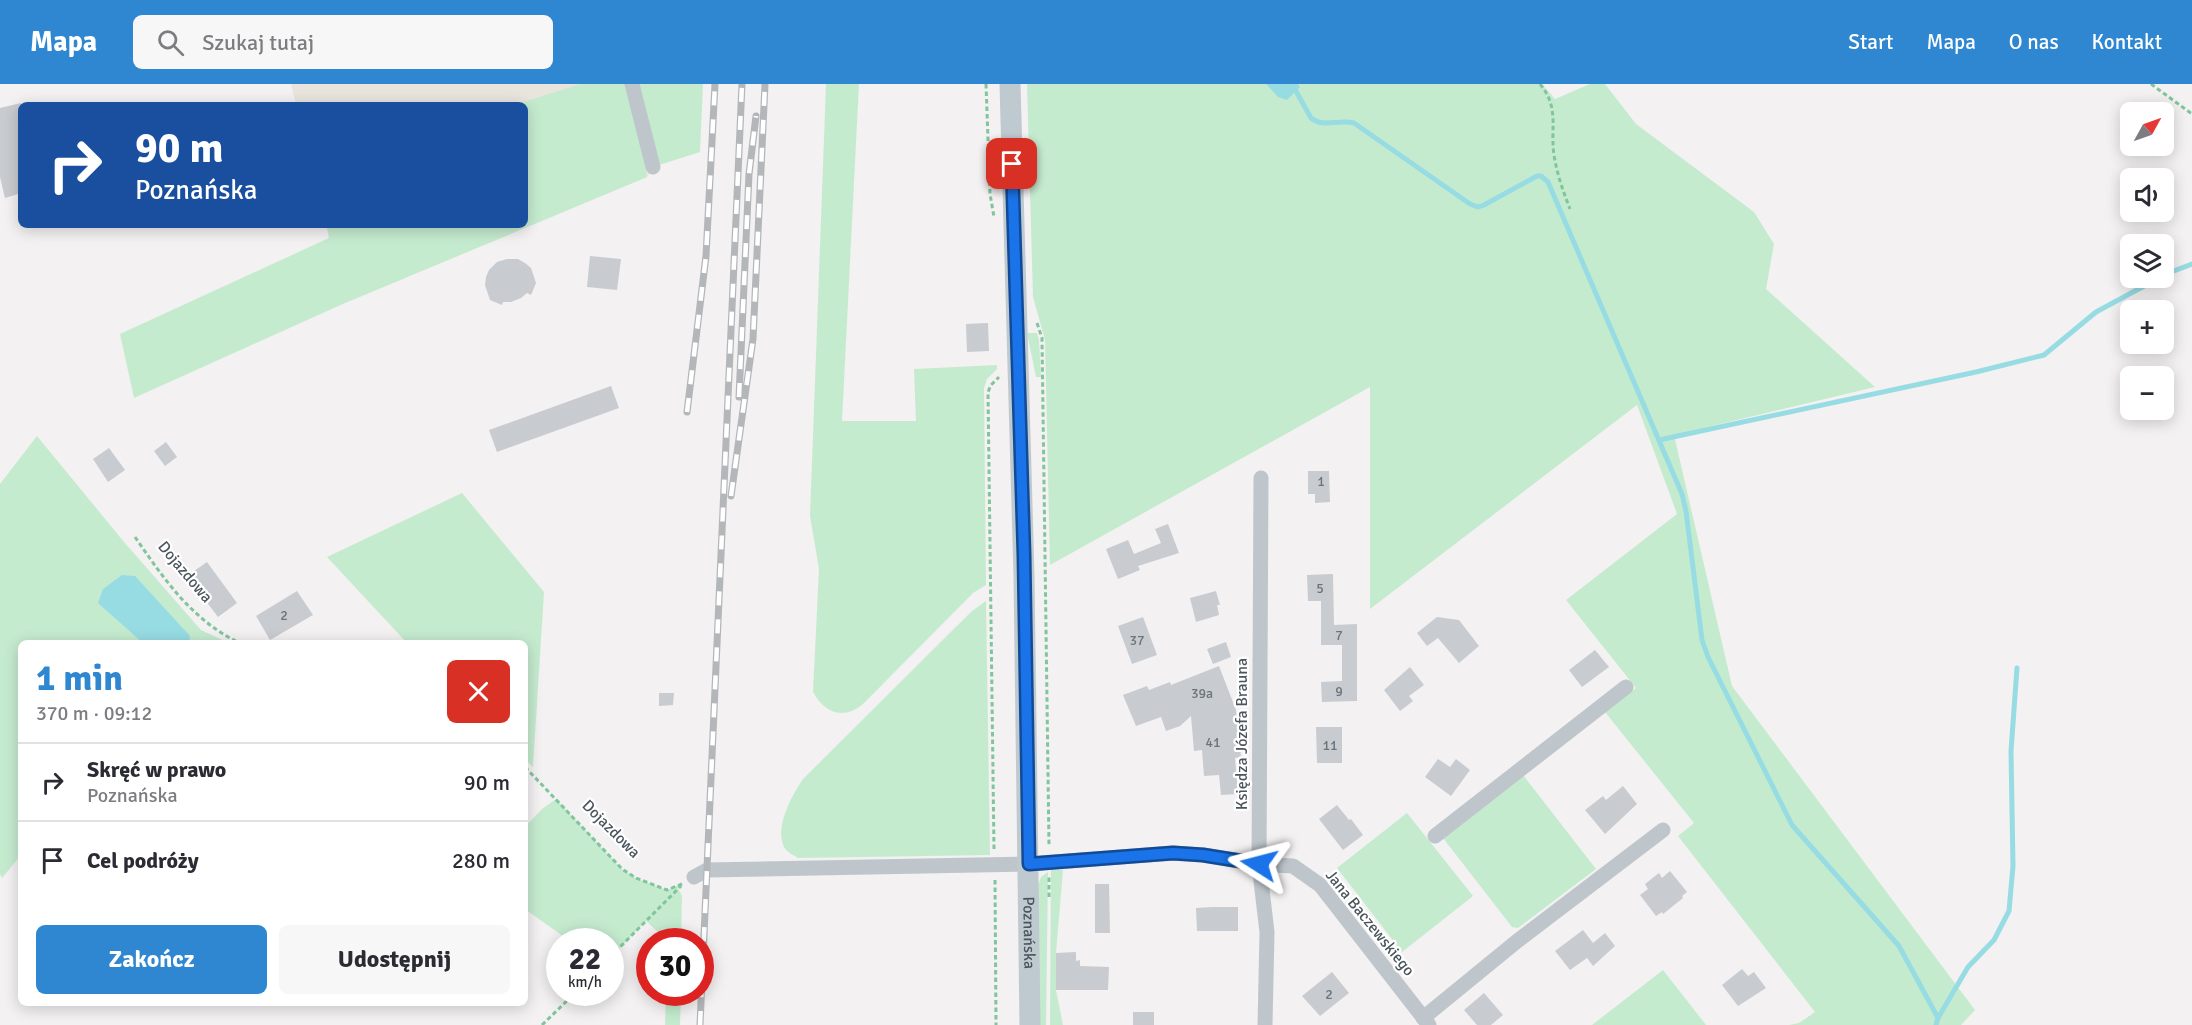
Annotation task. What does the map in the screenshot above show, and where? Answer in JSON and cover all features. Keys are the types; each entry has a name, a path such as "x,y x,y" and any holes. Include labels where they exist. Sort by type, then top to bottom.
{"main road":[{"name":"Poznańska","path":"1010,84 1020,404 1039,863 1030,1025"}],"street":[{"path":"632,84 653,167"},
{"name":"Księdza Józefa Brauna","path":"1261,478 1259,864 1267,932 1265,1025"},
{"path":"1435,836 1626,687"},
{"name":"Jana Baczewskiego","path":"700,873 1039,863 1173,853 1293,866 1320,885 1426,1021 1516,942 1663,830"}],"path":[{"path":"986,84 990,194 994,218"},
{"path":"1540,84 1551,101 1554,117 1554,152 1559,180 1570,209"},
{"path":"2151,84 2192,114"},
{"path":"1038,327 1042,338 1043,413 1039,863 1049,897"},
{"path":"996,1025 988,392 991,385 1002,375"},
{"name":"Dojazdowa","path":"135,537 168,585 203,621 233,640"},
{"name":"Dojazdowa","path":"528,770 622,869 636,878 667,890 684,883 624,943"},
{"path":"542,1025 561,1006"}],"shaded area":[{"path":"291,84 632,84 653,167 647,177 528,227 528,102 295,102"},
{"path":"327,228 525,228 345,303"}],"green space":[{"path":"580,84 629,84 647,177 528,227 528,102 523,102"},
{"path":"632,84 703,84 700,152 653,167"},
{"path":"826,84 859,84 842,421 916,421 914,369 997,365 997,369 987,379 984,388 986,585 973,593 863,704 856,709 841,713 828,709 813,692 819,569 810,516"},
{"path":"1027,84 1542,84 1555,99 1590,84 1605,84 1636,124 1754,212 1774,244 1766,289 1875,387 1674,435 1732,686 1975,1010 1961,1025 1789,1025 1799,1023 1815,1012 1678,836 1694,823 1605,712 1636,688 1566,600 1677,514 1637,405 1370,609 1370,387 1050,565 1045,340 1033,297"},
{"path":"327,228 525,228 345,303 134,398 120,334 329,238"},
{"path":"1027,333 1037,333 1041,377 1036,377"},
{"path":"37,436 124,542 201,630 223,640 18,640 18,859 2,878 0,874 0,484"},
{"path":"462,493 544,592 533,767 528,762 528,640 404,640 327,557"},
{"path":"986,601 990,855 798,858 787,851 782,842 782,823 789,803 803,779 972,611"},
{"path":"1523,775 1596,869 1518,928 1512,927 1443,838"},
{"path":"556,799 622,869 636,878 667,890 683,883 678,888 682,896 681,928 654,928 646,921 639,928 636,928 636,931 624,944 624,928 551,928 528,911 528,824 542,809"},
{"path":"1407,813 1473,896 1402,952 1337,868"},
{"path":"1051,870 1063,870 1056,953 1056,990 1063,1025 1050,1025"},
{"path":"1048,872 1046,1025 1039,1025 1038,886 1041,877"},
{"path":"1663,970 1706,1025 1592,1025"},
{"path":"666,1006 681,1006 680,1025 665,1025"}],"water":[{"path":"1266,84 1298,84 1300,87 1287,100 1278,97"},
{"path":"122,575 135,576 190,636 189,640 140,640 98,603 103,589"}],"building":[{"path":"18,104 18,194 5,198 0,177 0,108"},
{"path":"590,256 621,259 617,290 587,287"},
{"path":"518,259 525,263 531,268 536,283 531,295 527,293 511,302 503,302 502,305 490,300 485,285 489,270 497,262"},
{"path":"988,323 989,351 967,352 966,324"},
{"path":"611,386 619,408 497,452 489,430"},
{"path":"166,442 177,457 165,466 154,451"},
{"path":"109,448 125,470 108,482 93,459"},
{"path":"1308,471 1329,471 1330,502 1315,503 1315,494 1308,494"},
{"path":"1168,524 1179,553 1138,566 1140,570 1118,579 1106,549 1128,540 1134,554 1161,543 1155,529"},
{"path":"207,562 237,603 218,617 187,576"},
{"path":"1333,574 1334,625 1357,624 1357,701 1322,702 1321,682 1342,681 1342,645 1321,645 1321,601 1308,601 1307,575"},
{"path":"297,591 313,615 270,640 256,616"},
{"path":"1216,591 1220,605 1217,605 1219,615 1196,622 1190,598"},
{"path":"1143,617 1157,655 1132,664 1118,626"},
{"path":"1437,617 1459,620 1479,646 1459,663 1438,638 1427,646 1417,633"},
{"path":"1226,642 1231,657 1213,664 1207,649"},
{"path":"1595,650 1609,667 1582,687 1569,670"},
{"path":"1219,666 1236,710 1241,757 1235,758 1238,794 1221,795 1219,775 1204,776 1202,750 1194,751 1191,716 1180,726 1166,731 1161,717 1136,726 1123,695 1147,686 1149,690 1170,682 1171,685"},
{"path":"1410,667 1424,685 1409,696 1413,701 1400,711 1384,690"},
{"path":"659,693 674,693 673,705 659,706"},
{"path":"1316,727 1342,727 1342,763 1317,763"},
{"path":"1438,759 1450,767 1456,759 1470,770 1451,796 1425,777"},
{"path":"1623,786 1637,804 1605,834 1585,810 1603,796 1606,800"},
{"path":"1337,805 1363,835 1343,850 1319,819"},
{"path":"1670,871 1687,892 1663,914 1662,912 1656,916 1640,895 1648,889 1645,884 1659,873 1662,878"},
{"path":"1095,884 1109,884 1110,933 1095,933"},
{"path":"1238,907 1238,931 1197,931 1196,908"},
{"path":"1583,930 1593,943 1605,933 1615,946 1593,966 1587,958 1570,970 1555,951"},
{"path":"1076,952 1076,961 1080,960 1080,966 1109,967 1108,990 1056,990 1056,953"},
{"path":"1742,969 1748,976 1754,972 1766,988 1738,1006 1722,985"},
{"path":"1332,972 1349,993 1320,1016 1302,996"},
{"path":"1484,993 1503,1015 1491,1025 1477,1025 1464,1010"},
{"path":"1133,1012 1154,1012 1154,1025 1133,1025"}],"waterway":[{"path":"1292,84 1311,118 1326,123 1354,123 1470,204 1478,207 1484,205 1537,176 1541,176 1548,182 1682,494 1702,640 1708,657 1792,825 1899,946 1938,1018 1936,1025"},
{"path":"2174,271 2192,264"},
{"path":"1659,440 1976,372 2044,355 2096,312 2140,288"},
{"path":"1938,1018 1968,967 1994,940 2009,911 2013,866 2011,751 2017,668"}],"railway":[{"path":"687,412 706,256 715,84"},
{"path":"700,1025 742,84"},
{"path":"731,496 753,339 765,84"},
{"path":"739,397 749,174 756,116"}],"route":[{"path":"1012,164 1024,555 1029,864 1173,853 1203,855 1259,864"}]}
